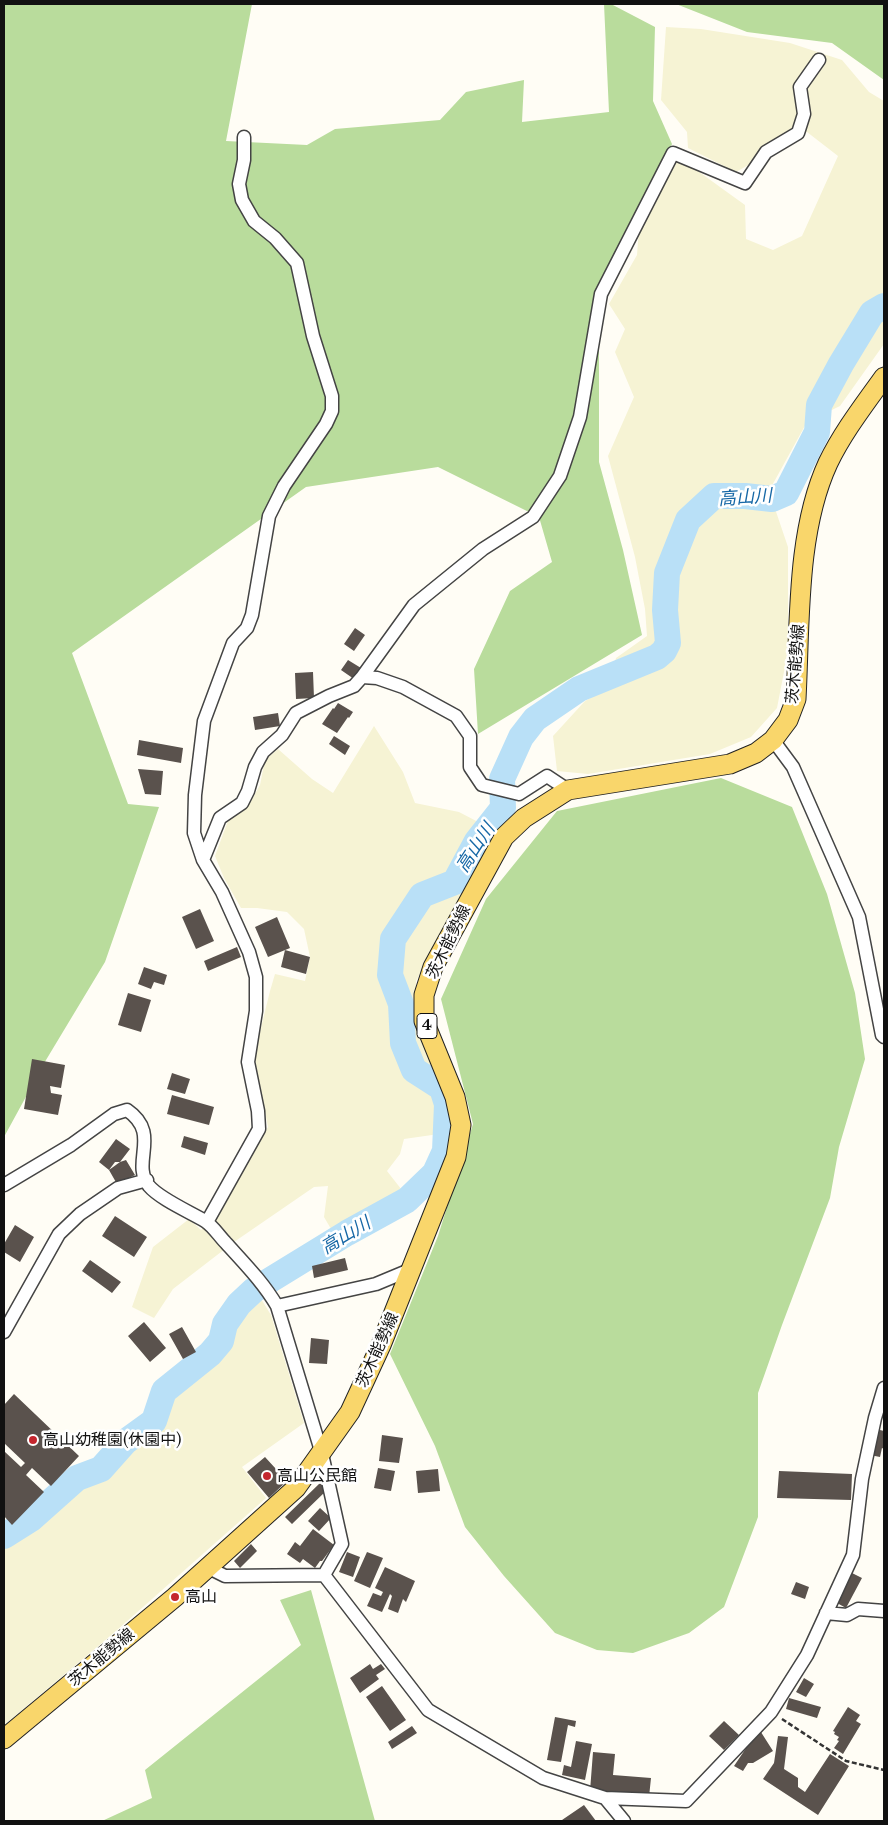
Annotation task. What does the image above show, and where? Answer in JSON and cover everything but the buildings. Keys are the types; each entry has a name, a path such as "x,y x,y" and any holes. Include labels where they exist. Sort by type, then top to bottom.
{"main road":[{"name":"茨木能勢線","path":"4,1740 167,1603 296,1488 322,1454 350,1412 381,1345 456,1157 461,1124 455,1097 424,1021 424,995 433,967 504,837 524,818 568,790 730,764 756,753 773,740 788,720 796,700 804,556 816,498 828,464 849,426 884,377"}],"street":[{"path":"203,860 220,818 242,803 248,791 254,767 263,752 282,735 296,713 354,686 414,605 483,549 533,517 560,476 580,417 601,294 673,153 744,183 766,152 798,132 804,114 800,87 819,60"},
{"path":"207,1222 259,1129 258,1112 248,1062 256,1011 256,977 249,952 222,892 203,860 194,833 194,795 204,721 233,643 247,628 252,615 269,516 284,486 326,424 332,411 332,396 313,336 298,263 275,238 254,221 242,200 239,184 244,160 244,136"},
{"path":"362,677 377,678 403,687 456,716 470,736 470,767 482,785 519,794 547,776 568,790"},
{"path":"773,740 793,767 859,917 884,1037"},
{"path":"4,1185 71,1146 114,1114 127,1110 138,1118 144,1130 143,1172 149,1186 167,1200 207,1222 265,1286 277,1306 322,1454 342,1544 324,1575"},
{"path":"4,1332 59,1234 80,1214 118,1188 147,1180"},
{"path":"277,1306 376,1284 412,1269"},
{"path":"324,1575 428,1710 543,1778 605,1798 686,1801 771,1712 807,1655 852,1555 862,1479 880,1416 884,1388"},
{"path":"207,1567 225,1576 324,1575"},
{"path":"826,1613 847,1615 858,1609 884,1611"},
{"path":"605,1798 624,1821"}],"path":[{"path":"771,1712 846,1761 884,1770"}],"shaded area":[{"path":"666,27 701,29 790,43 842,60 869,92 884,101 884,344 840,406 807,422 769,491 788,547 788,651 777,708 751,737 710,754 588,774 557,771 553,736 585,701 607,689 616,658 647,636 645,609 635,557 608,456 634,397 615,352 625,329 609,304 637,255 639,228 677,156 745,205 746,239 773,250 802,236 838,156 807,132 736,172 688,148 687,132 661,100"},
{"path":"374,726 403,772 415,803 459,812 482,824 460,867 474,872 416,981 417,1019 445,1095 439,1134 404,1139 400,1154 387,1171 405,1194 334,1234 324,1217 328,1186 314,1187 234,1242 173,1289 154,1318 132,1307 153,1247 189,1219 201,1230 218,1214 268,1127 254,1056 270,991 275,974 305,981 310,957 304,929 287,912 241,908 224,878 215,856 229,818 251,801 260,785 265,760 278,749 312,779 333,793"},
{"path":"258,1294 271,1315 304,1423 242,1467 266,1498 108,1638 4,1725 4,1532 13,1538 50,1506 85,1481 100,1478 128,1446 153,1429 167,1393 208,1362 225,1341 229,1326 238,1313"}],"green space":[{"path":"4,4 252,4 226,141 307,145 335,129 440,120 466,92 524,80 522,122 609,112 604,4 611,4 655,27 653,101 672,144 599,308 599,462 623,550 642,635 478,734 474,669 510,591 552,562 539,517 438,467 306,487 72,653 128,804 159,807 105,962 46,1060 4,1137"},
{"path":"676,4 884,4 884,80 832,43 747,32"},
{"path":"721,778 792,807 827,894 855,993 865,1059 839,1147 830,1198 758,1393 758,1517 724,1607 689,1633 633,1653 597,1650 555,1633 504,1576 465,1527 435,1446 390,1354 438,1236 473,1124 441,999 486,899 557,811"},
{"path":"311,1590 375,1821 102,1821 152,1798 145,1770 301,1645 280,1600"}],"waterway":[{"name":"高山川","path":"4,1536 31,1519 77,1478 101,1469 125,1442 154,1421 164,1391 210,1354 221,1341 225,1324 239,1304 254,1290 347,1233 407,1200 435,1173 445,1151 447,1104 442,1088 414,1070 403,1043 401,1004 390,975 393,939 422,895 455,882 477,841 503,808 502,779 521,737 535,719 579,689 657,657 664,651 668,643 665,610 667,573 688,520 714,496 745,496 772,499 786,493 817,432 819,405 872,313 884,306"}],"place":[{"name":"高山幼稚園(休園中)","path":"33,1440"},
{"name":"高山公民館","path":"267,1476"},
{"name":"高山","path":"175,1597"}]}
